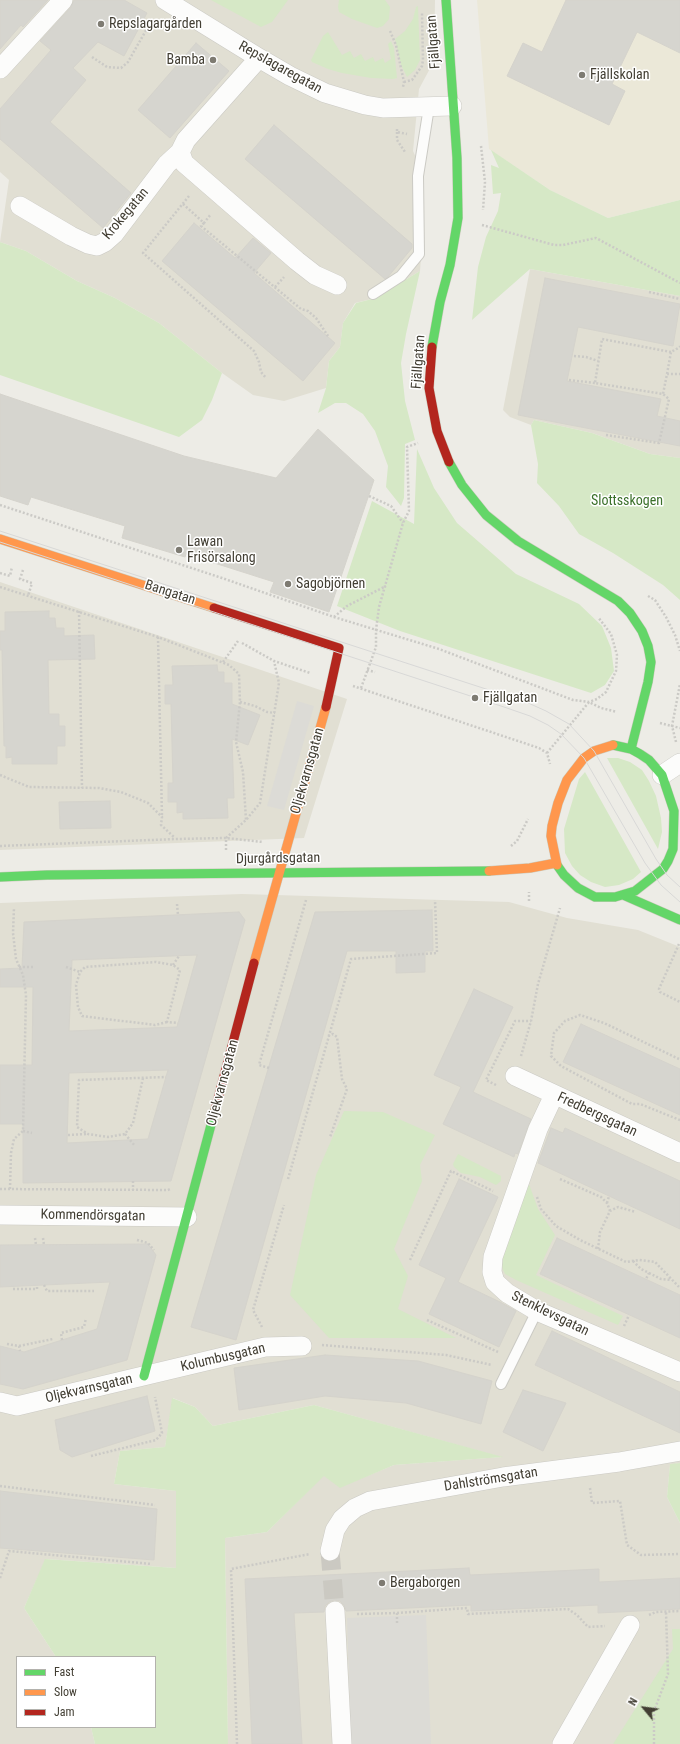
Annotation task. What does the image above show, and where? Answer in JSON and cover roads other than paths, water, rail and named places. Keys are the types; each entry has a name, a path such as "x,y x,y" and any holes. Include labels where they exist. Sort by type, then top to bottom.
{"street":[{"path":"0,69 63,0"},
{"name":"Fjällgatan","path":"446,0 452,106 457,158 458,218 450,265 435,330 430,363 429,388 437,431 451,468 462,485 486,515 518,541 618,601 630,614 642,631 648,646 650,662 648,682 631,749"},
{"name":"Repslagaregatan","path":"161,6 290,76 326,93 365,105 383,108 452,106"},
{"name":"Krokegatan","path":"20,206 71,236 88,244 97,246 105,242 114,234 167,164 180,152 186,140 259,58"},
{"path":"180,152 184,163 297,261 315,275 337,285"},
{"name":"Bangatan","path":"0,539 339,648"},
{"name":"Oljekvarnsgatan","path":"0,1402 17,1406 144,1376 278,873 319,734 339,648"},
{"path":"613,745 631,749 649,760 662,775 674,811 673,849 668,861 654,877 635,891 615,897 595,897 571,882 556,863 551,836 552,826 558,803 567,780 584,758 594,751 613,745"},
{"path":"662,775 680,763"},
{"path":"673,849 680,857"},
{"name":"Djurgårdsgatan","path":"0,878 47,875 503,871 556,863"},
{"path":"623,895 680,920"},
{"name":"Fredbergsgatan","path":"515,1076 680,1153"},
{"name":"Stenklevsgatan","path":"554,1095 538,1129 493,1257 492,1272 495,1282 507,1293 537,1311 680,1372"},
{"name":"Kommendörsgatan","path":"0,1215 187,1218"},
{"name":"Kolumbusgatan","path":"144,1376 265,1347 311,1345"},
{"name":"Dahlströmsgatan","path":"330,1550 335,1530 342,1519 355,1508 370,1501 503,1477 619,1462 680,1451"},
{"path":"335,1611 342,1744"},
{"path":"562,1744 630,1625"}],"lane":[{"path":"373,294 401,276 419,254 418,176 429,107"},
{"path":"501,1384 537,1311"}],"tunnel":[{"path":"330,1551 335,1611"}],"tram line":[{"path":"0,531 526,702 546,711 569,724 594,751 656,859 667,875 680,887"},
{"path":"0,542 504,707 530,716 548,725 561,734 584,758 645,863 661,885 680,902"}],"place":[{"name":"Repslagargården","path":"101,24"},
{"name":"Bamba","path":"213,60"},
{"name":"Fjällskolan","path":"582,75"},
{"name":"Lawan Frisörsalong","path":"179,550"},
{"name":"Sagobjörnen","path":"288,584"},
{"name":"Fjällgatan","path":"475,698"},
{"name":"Bergaborgen","path":"382,1583"}],"park label":[{"name":"Slottsskogen","path":"627,501"}]}
